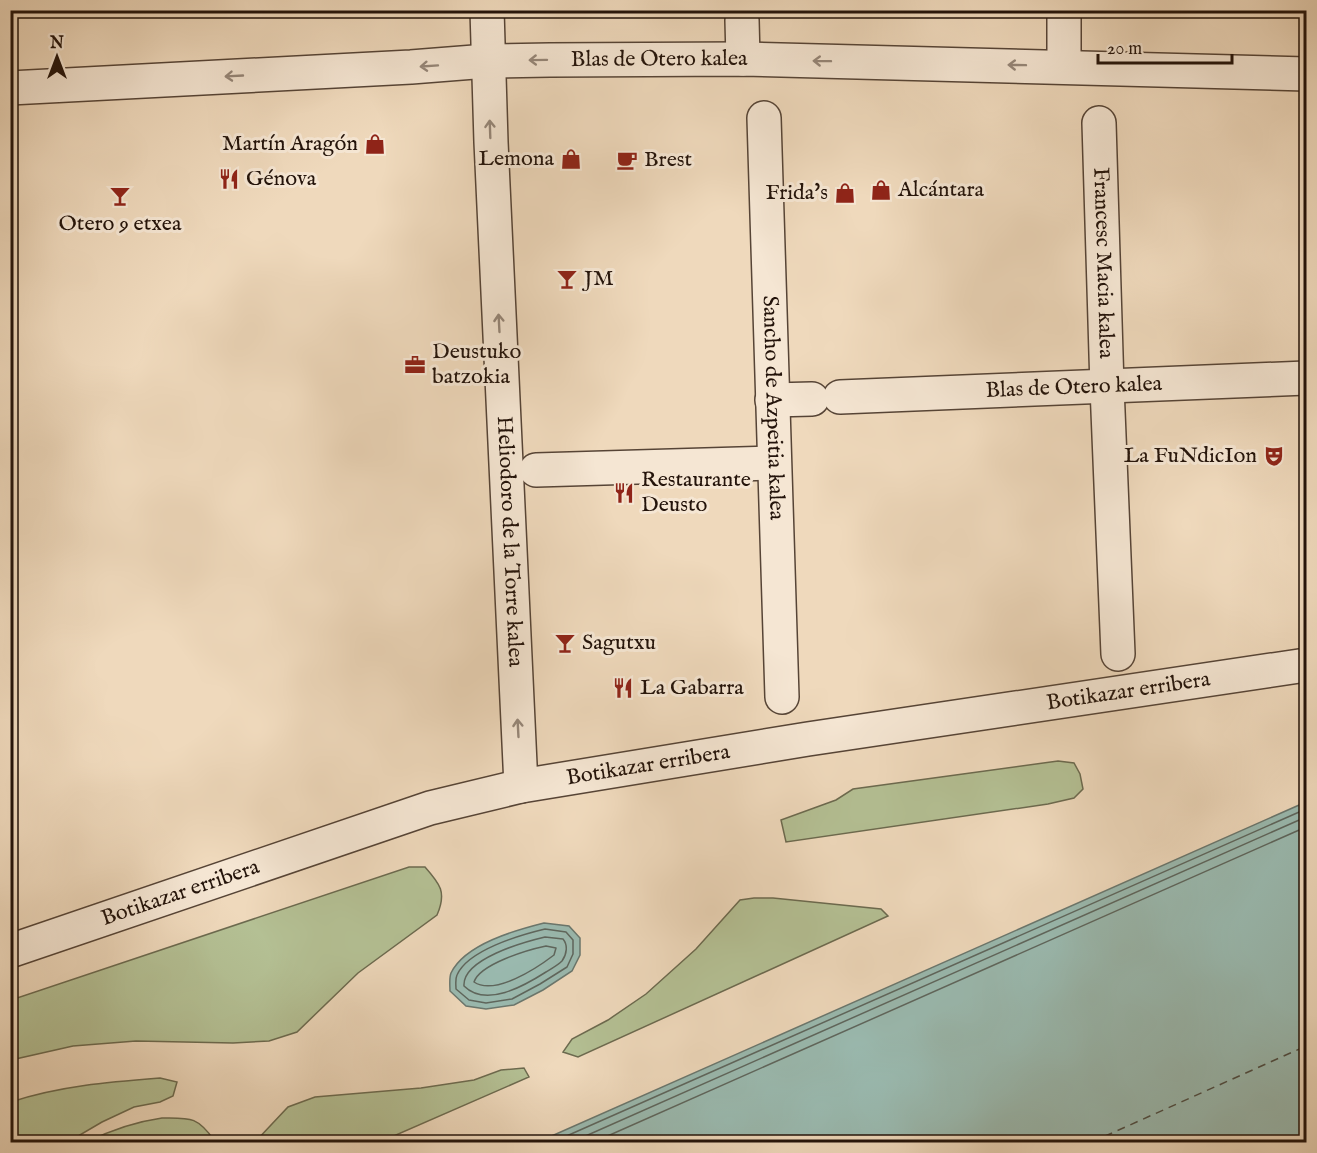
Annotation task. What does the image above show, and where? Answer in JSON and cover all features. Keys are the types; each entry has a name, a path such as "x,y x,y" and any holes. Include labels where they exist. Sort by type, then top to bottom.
{"street":[{"name":"Heliodoro de la Torre kalea","path":"486,10 521,786"},
{"path":"1064,15 1064,66"},
{"path":"742,20 743,59"},
{"name":"Blas de Otero kalea","path":"10,88 487,61 743,59 1306,74"},
{"name":"Sancho de Azpeitia kalea","path":"764,118 782,697"},
{"name":"Francesc Macia kalea","path":"1099,123 1118,654"},
{"name":"Blas de Otero kalea","path":"772,400 1306,378"},
{"path":"536,470 774,464"},
{"name":"Botikazar erribera","path":"10,951 430,808 521,786 777,744 1306,665"}],"green space":[{"path":"1058,761 1074,763 1080,774 1083,789 1074,798 1048,804 786,842 781,820 836,800 853,789"},
{"path":"409,867 425,867 435,878 442,894 437,915 358,973 297,1032 269,1041 233,1043 136,1041 73,1046 11,1060 11,1000"},
{"path":"754,898 881,909 888,916 578,1057 563,1052 572,1039 608,1020 646,994 696,949 740,900"},
{"path":"524,1068 529,1077 380,1142 255,1142 288,1107 315,1097 421,1088 474,1080 501,1070"},
{"path":"160,1078 177,1082 173,1096 160,1102 134,1107 68,1142 11,1142 11,1102 66,1088"},
{"path":"162,1118 180,1118 197,1122 214,1140 213,1142 87,1142 123,1127"}],"water":[{"path":"1306,802 1306,1142 538,1142"},
{"path":"544,923 569,926 580,938 580,955 572,971 514,1005 486,1009 466,1006 450,991 451,973 458,963 479,946"}],"ferry route":[{"path":"1092,1142 1306,1046"}],"place":[{"name":"Martín Aragón","path":"375,144"},
{"name":"Lemona","path":"571,159"},
{"name":"Brest","path":"627,160"},
{"name":"Génova","path":"229,179"},
{"name":"Alcántara","path":"881,190"},
{"name":"Frida's","path":"845,193"},
{"name":"Otero 9 etxea","path":"120,196"},
{"name":"JM","path":"567,279"},
{"name":"Deustuko batzokia","path":"415,365"},
{"name":"La FuNdicIon","path":"1274,456"},
{"name":"Restaurante Deusto","path":"624,493"},
{"name":"Sagutxu","path":"565,643"},
{"name":"La Gabarra","path":"623,688"}]}
